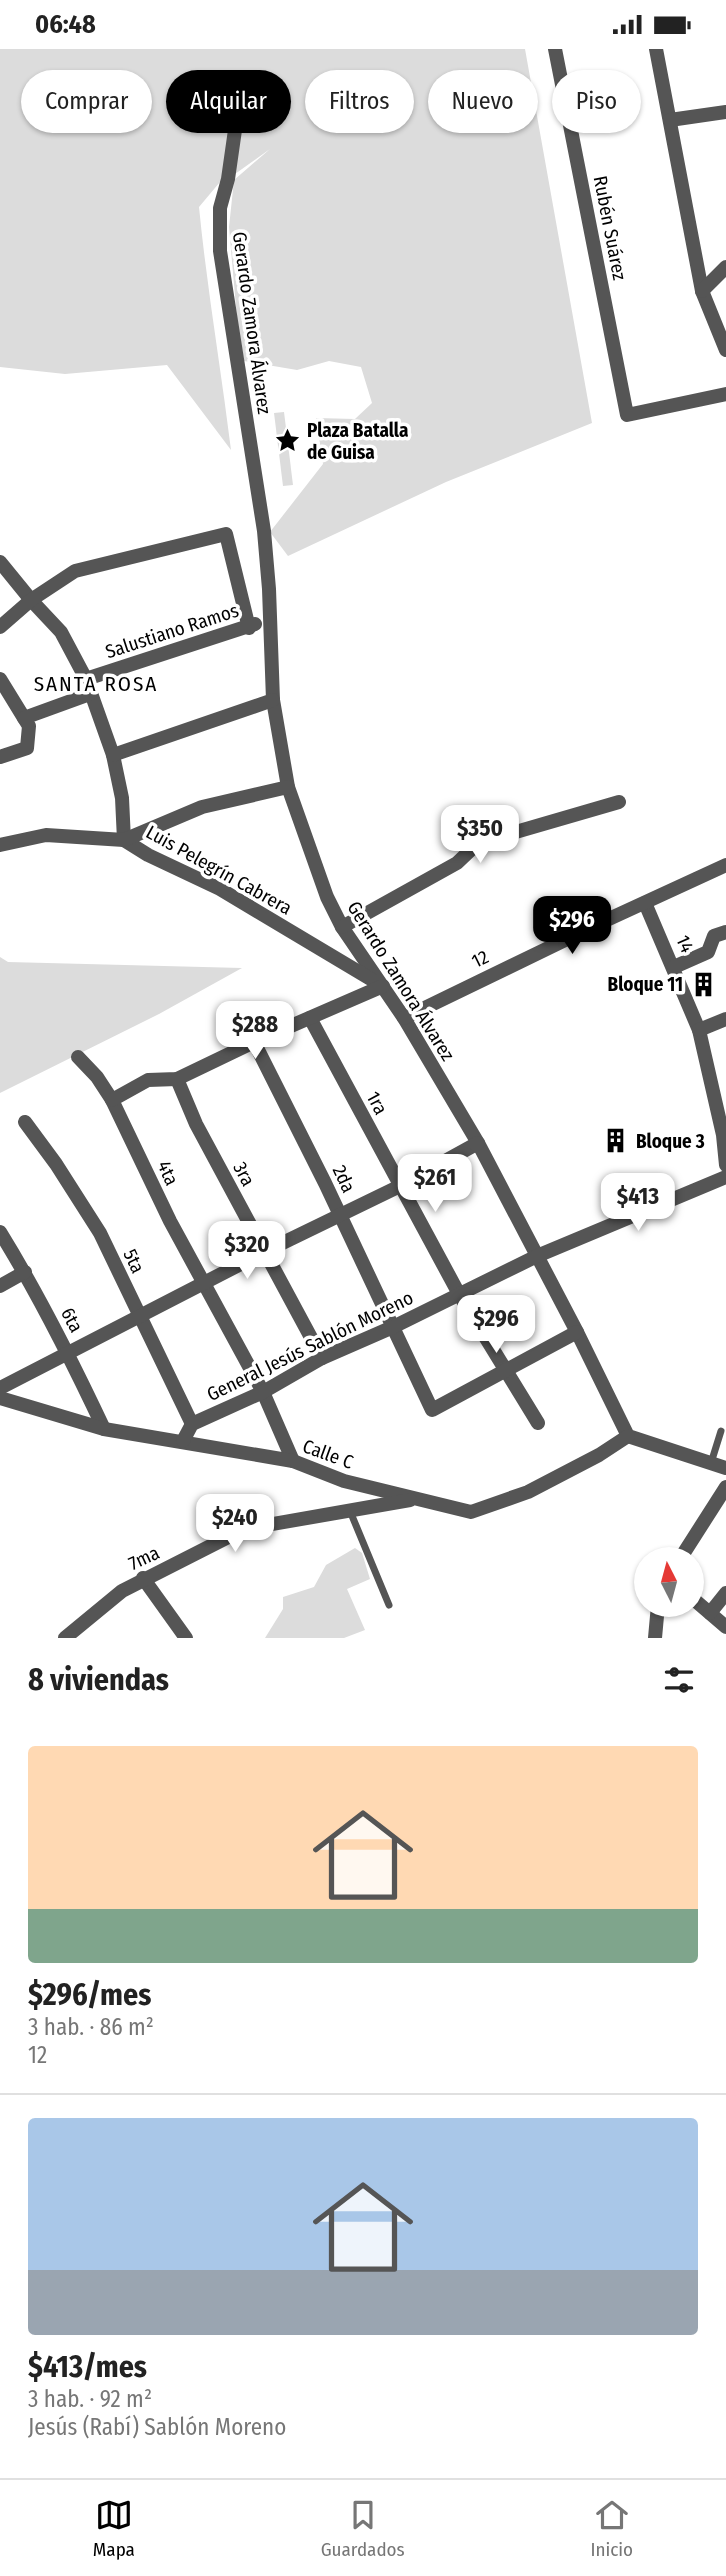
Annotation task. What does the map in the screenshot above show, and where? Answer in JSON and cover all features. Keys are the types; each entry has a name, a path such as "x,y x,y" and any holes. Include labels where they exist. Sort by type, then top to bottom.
{"street":[{"name":"Rubén Suárez","path":"555,49 627,415 726,394"},
{"path":"656,49 702,291 726,350"},
{"path":"670,120 726,112"},
{"name":"Gerardo Zamora Álvarez","path":"235,133 228,179 219,208 220,251 264,531 273,700 288,787 327,897 342,927 404,1018 478,1143 628,1436"},
{"path":"702,291 726,267"},
{"path":"0,627 31,600 75,571 226,534 249,628"},
{"name":"Luis Pelegrín Cabrera","path":"0,562 61,632 86,679 113,755 122,798 124,840 148,855 220,890 383,986"},
{"name":"Salustiano Ramos","path":"86,679 249,628 268,617"},
{"path":"0,679 29,726 27,748 0,757"},
{"path":"24,718 90,694"},
{"path":"113,755 273,700"},
{"path":"0,845 46,835 124,840 202,807 288,787"},
{"path":"342,927 457,863 478,843 619,802"},
{"name":"12","path":"404,1018 726,865"},
{"name":"14","path":"645,903 699,1030 725,1135 726,1165"},
{"path":"674,967 708,952 714,936 726,932"},
{"path":"113,1100 148,1080 177,1079 383,986"},
{"name":"1ra","path":"310,1018 459,1294 538,1423"},
{"path":"699,1030 726,1020"},
{"name":"2da","path":"254,1042 432,1410 506,1370"},
{"name":"4ta","path":"78,1057 97,1077 113,1100 170,1221 263,1392 293,1461"},
{"name":"3ra","path":"177,1079 196,1124 322,1358"},
{"name":"5ta","path":"25,1122 56,1164 100,1233 192,1425"},
{"path":"0,1388 264,1252 400,1187 478,1143"},
{"name":"General Jesús Sablón Moreno","path":"183,1441 192,1425 263,1392 322,1358 393,1327 537,1256 726,1177"},
{"name":"6ta","path":"0,1232 69,1354 104,1429"},
{"path":"0,1286 25,1272"},
{"path":"506,1370 577,1332"},
{"name":"Calle C","path":"0,1398 104,1429 293,1461 344,1481 471,1511 528,1492 599,1455 628,1436"},
{"path":"628,1436 726,1468"},
{"path":"688,1547 726,1487"},
{"name":"7ma","path":"65,1638 122,1591 143,1578 172,1567 244,1529 415,1499"},
{"path":"143,1578 186,1638"},
{"path":"710,1613 726,1593"},
{"path":"704,1608 726,1627"},
{"path":"655,1638 657,1617"}],"lane":[{"path":"710,1463 721,1431"},
{"path":"349,1511 389,1605"}],"shaded area":[{"path":"0,49 525,49 529,70 428,70 428,133 538,133 538,122 592,423 446,482 288,556 270,532 323,464 316,418 355,419 372,403 361,367 329,361 297,370 244,361 237,318 229,227 234,180 270,149 228,179 225,176 199,207 231,450 167,365 65,374 0,367"},
{"path":"284,412 293,485 283,486 274,413"},
{"path":"0,957 8,962 242,968 159,1014 0,1093"},
{"path":"355,1548 362,1553 370,1579 347,1589 365,1630 344,1638 265,1638 283,1609 283,1597 314,1587 326,1565"}],"place":[{"name":"Plaza Batalla de Guisa","path":"287,441"},
{"name":"Bloque 11","path":"703,984"},
{"name":"Bloque 3","path":"616,1141"}],"district":[{"name":"SANTA ROSA","path":"96,684"}]}
